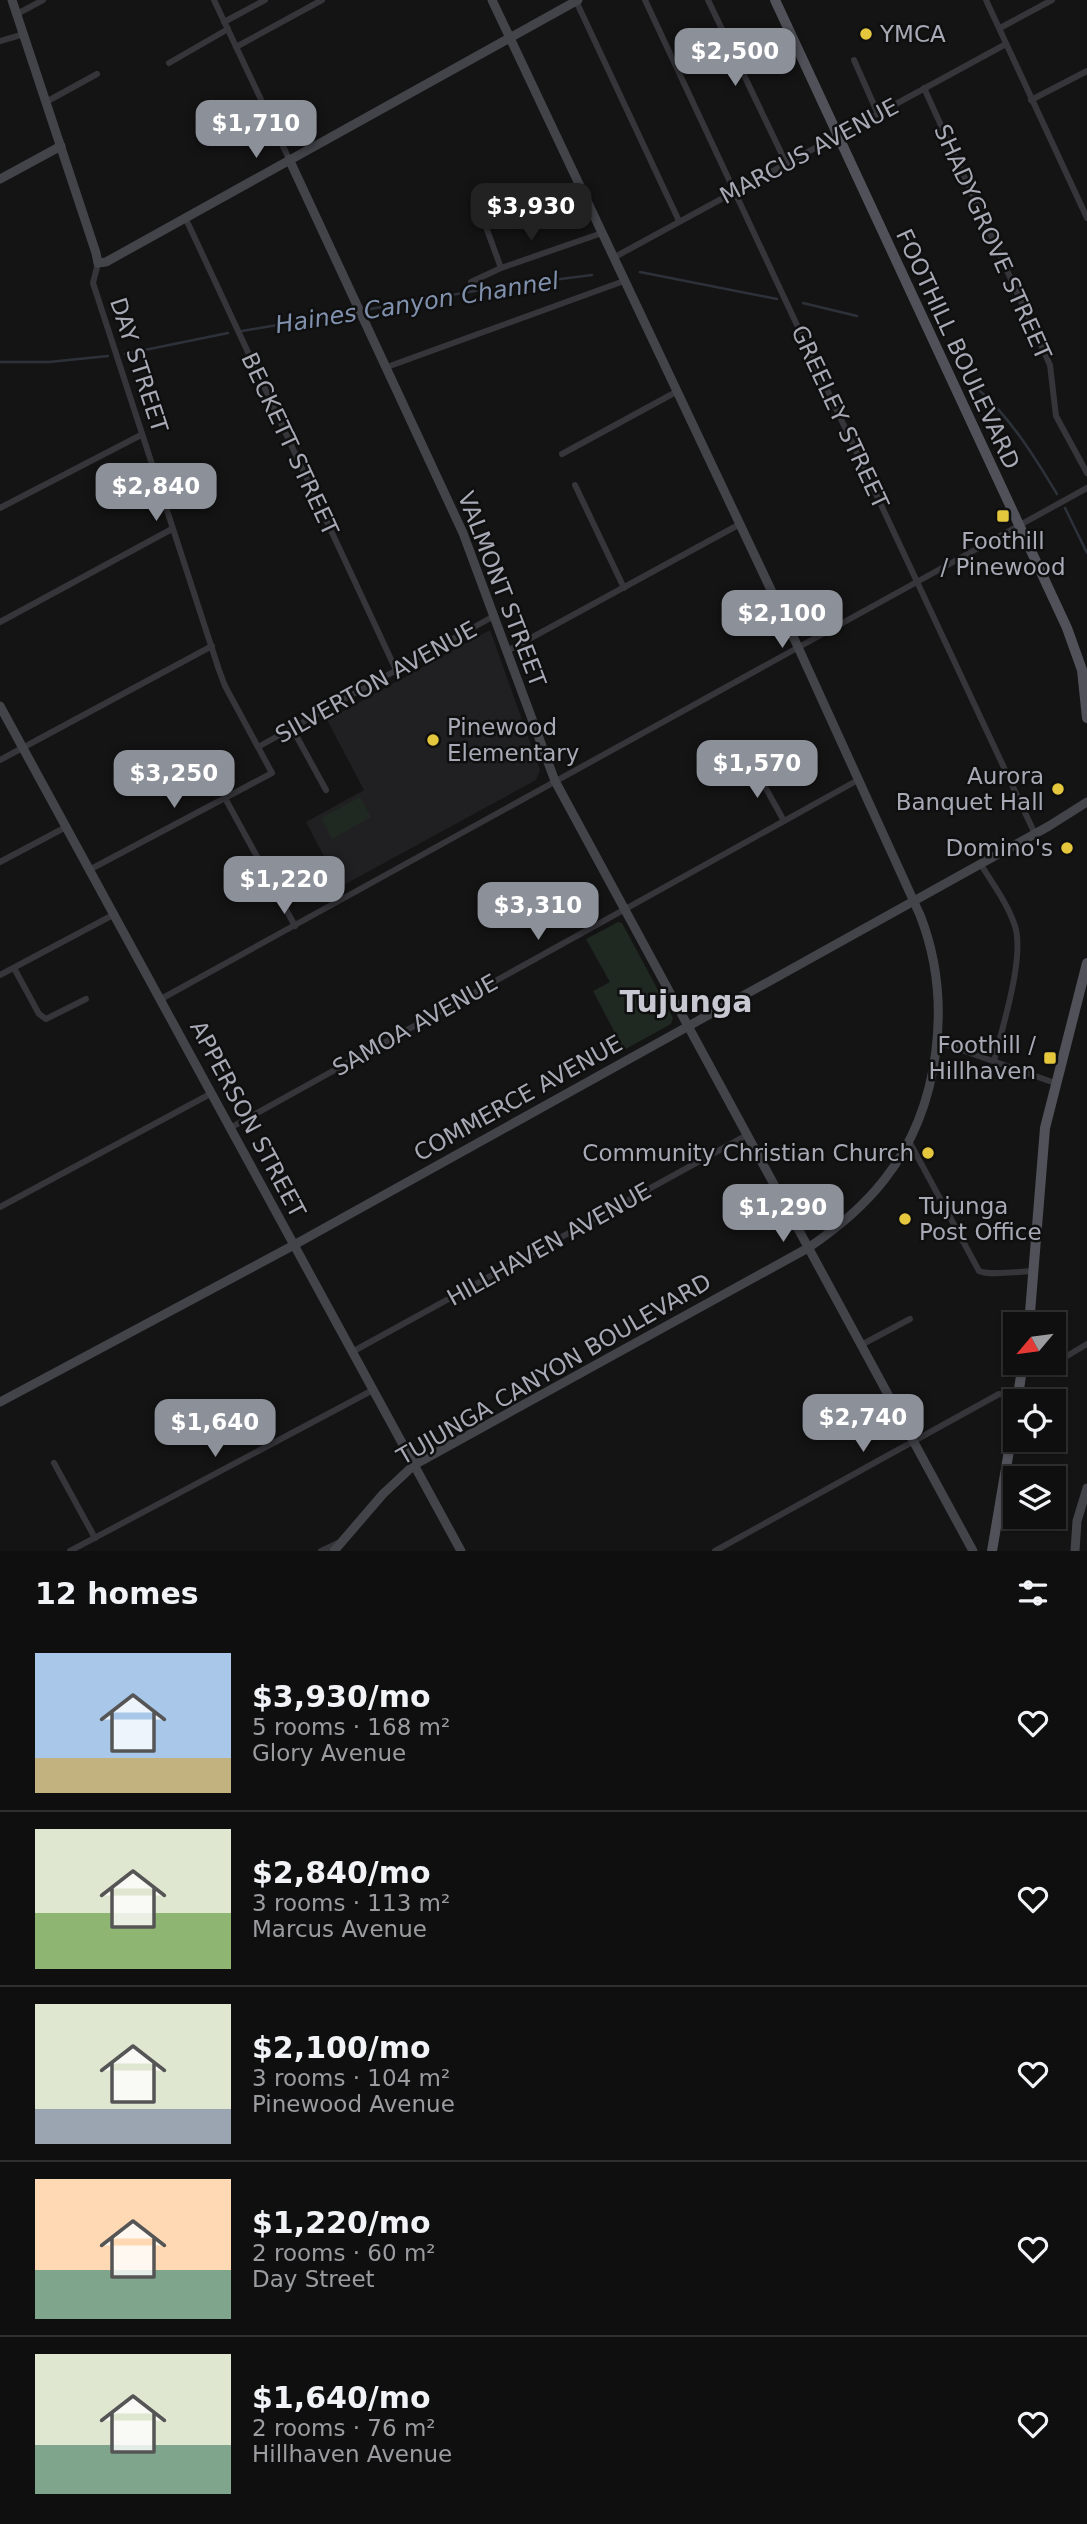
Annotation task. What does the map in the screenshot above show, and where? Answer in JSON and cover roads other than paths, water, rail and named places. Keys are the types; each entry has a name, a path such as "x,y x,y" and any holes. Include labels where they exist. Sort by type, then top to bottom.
{"main road":[{"name":"FOOTHILL BOULEVARD","path":"775,0 1076,649 1085,682 1087,718"},
{"path":"1030,1312 1040,1164 1045,1128 1055,1083 1082,1001 1087,963"},
{"path":"992,1551 1009,1452"}],"street":[{"name":"DAY STREET","path":"12,0 96,253 98,263 93,283 172,529 225,686 272,773"},
{"path":"17,15 43,0"},
{"name":"VALMONT STREET","path":"214,0 463,533 555,781 969,1549"},
{"path":"169,62 265,0"},
{"path":"236,47 322,0"},
{"name":"TUJUNGA CANYON BOULEVARD","path":"334,1551 383,1494 414,1465 808,1248 841,1223 885,1180 909,1141 929,1084 936,1041 938,1004 934,962 926,931 798,648 492,0"},
{"path":"98,263 106,262 577,0 679,221"},
{"name":"GREELEY STREET","path":"645,0 1035,834"},
{"path":"708,0 786,163"},
{"path":"986,0 1087,218"},
{"path":"1000,28 1052,0"},
{"path":"0,41 23,34"},
{"name":"MARCUS AVENUE","path":"613,258 1006,44"},
{"path":"854,60 878,114"},
{"path":"1031,100 1087,71"},
{"path":"46,102 97,74"},
{"name":"SHADYGROVE STREET","path":"923,88 1050,365 1056,416 1087,473"},
{"path":"0,178 61,146"},
{"name":"BECKETT STREET","path":"185,218 396,670"},
{"path":"486,227 501,268"},
{"path":"471,282 501,268 602,233"},
{"path":"387,367 624,281"},
{"path":"562,454 676,392"},
{"path":"0,508 141,435"},
{"path":"575,485 624,588"},
{"path":"161,999 1087,488"},
{"name":"SILVERTON AVENUE","path":"507,650 740,524"},
{"path":"0,622 172,529"},
{"name":"SILVERTON AVENUE","path":"258,747 494,616"},
{"path":"0,760 212,646"},
{"name":"APPERSON STREET","path":"0,706 461,1551"},
{"path":"292,728 326,790"},
{"path":"754,766 784,821"},
{"name":"SILVERTON AVENUE","path":"89,870 272,773"},
{"name":"SAMOA AVENUE","path":"230,1128 858,780"},
{"path":"225,798 295,926"},
{"name":"COMMERCE AVENUE","path":"0,1402 294,1245 1035,834 1087,802"},
{"path":"0,862 66,827"},
{"path":"980,863 1012,919 1017,935 1010,995 994,1061"},
{"path":"0,975 113,915"},
{"path":"14,968 39,1014 46,1019 86,999"},
{"path":"936,1041 1055,1083"},
{"path":"0,1207 212,1093"},
{"name":"HILLHAVEN AVENUE","path":"352,1352 747,1135"},
{"path":"909,1141 979,1271 987,1274 999,1271 1035,1271"},
{"path":"861,1345 910,1319"},
{"path":"1066,1357 1087,1345"},
{"path":"70,1551 373,1390"},
{"path":"715,1551 999,1394 1003,1395"},
{"path":"54,1463 95,1538"},
{"path":"1075,1551 1077,1521 1087,1488"},
{"path":"321,1551 343,1541"}],"waterway":[{"name":"Haines Canyon Channel","path":"640,272 777,299"},
{"name":"Haines Canyon Channel","path":"242,331 498,287 592,275"},
{"name":"Haines Canyon Channel","path":"803,303 857,316"},
{"name":"Haines Canyon Channel","path":"125,354 228,333"},
{"name":"Haines Canyon Channel","path":"0,362 49,362 108,356"},
{"name":"Haines Canyon Channel","path":"979,390 1012,426 1057,494"},
{"name":"Haines Canyon Channel","path":"1065,508 1087,553"}],"place":[{"name":"YMCA","path":"866,34"},
{"name":"Foothill / Pinewood","path":"1003,516"},
{"name":"Pinewood Elementary","path":"433,740"},
{"name":"Aurora Banquet Hall","path":"1058,789"},
{"name":"Domino's","path":"1067,848"},
{"name":"Foothill / Hillhaven","path":"1050,1058"},
{"name":"Community Christian Church","path":"928,1153"},
{"name":"Tujunga Post Office","path":"905,1219"}],"district":[{"name":"Tujunga","path":"686,1001"}]}
